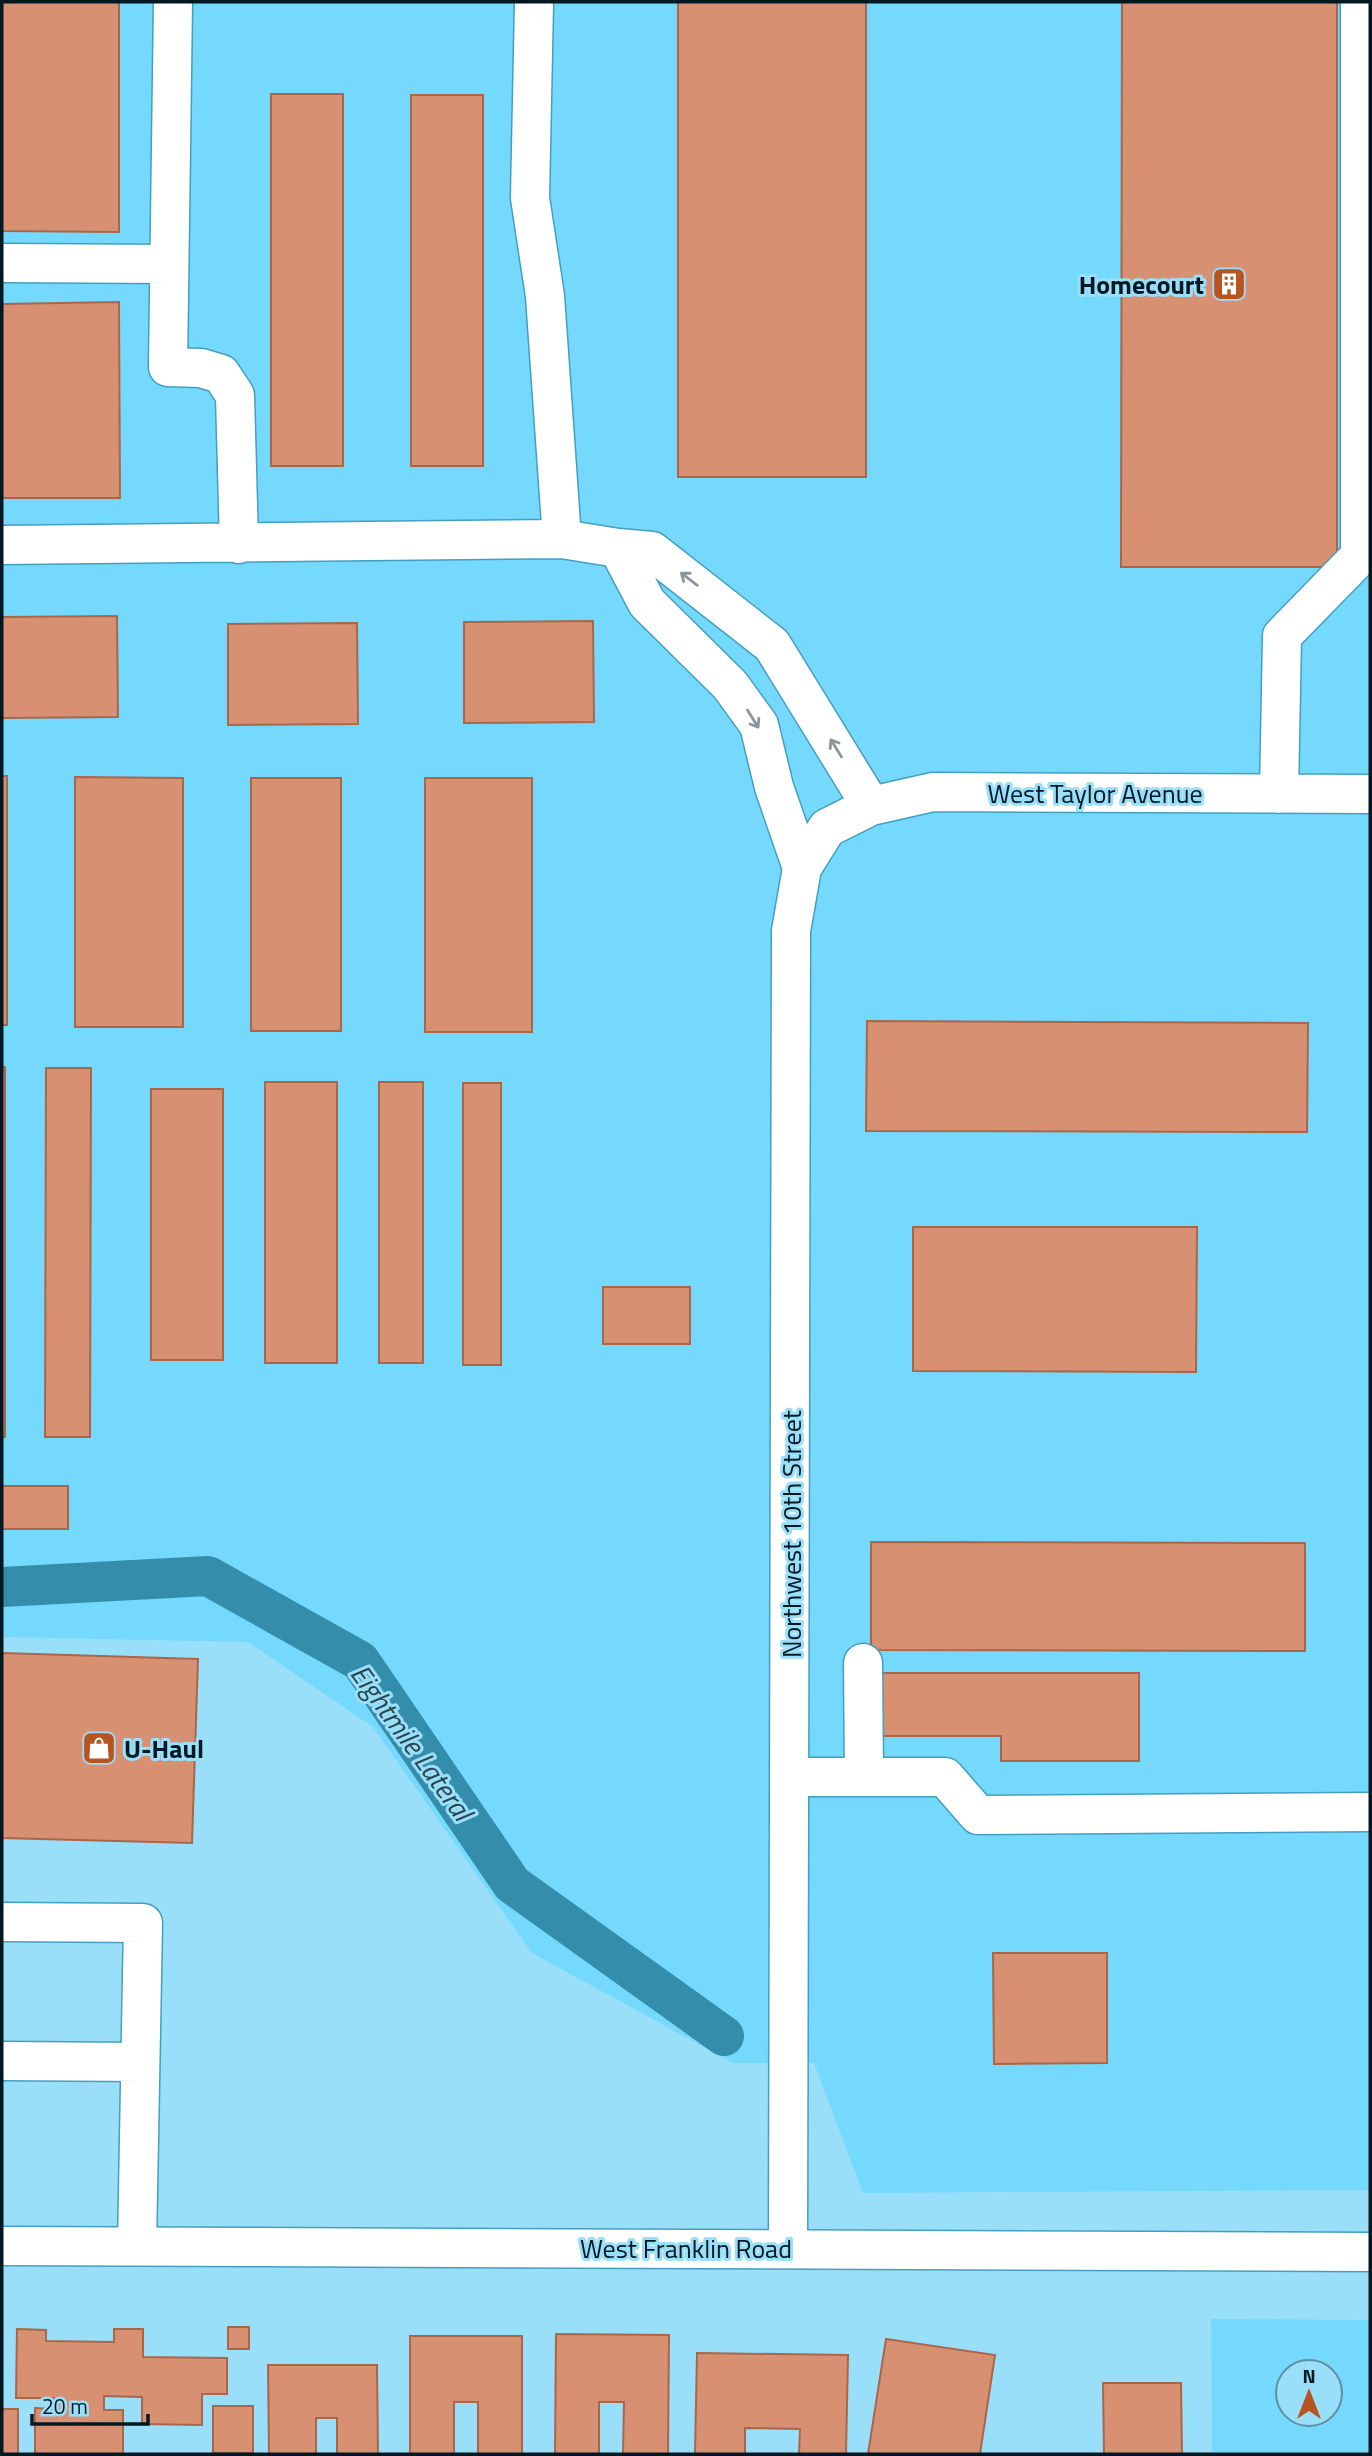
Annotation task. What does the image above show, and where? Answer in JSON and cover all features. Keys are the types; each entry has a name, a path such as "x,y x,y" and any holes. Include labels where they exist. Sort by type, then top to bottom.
{"street":[{"path":"173,2 168,367 201,368 220,374 235,395 239,544"},
{"path":"534,2 530,198 545,296 562,539"},
{"path":"1279,794 1282,636 1360,556 1360,2"},
{"path":"2,262 169,264"},
{"path":"2,545 562,539 652,551 772,645 871,807"},
{"path":"618,548 648,603 730,685 759,726 774,787 802,868"},
{"path":"730,685 772,645"},
{"name":"West Taylor Avenue","path":"827,828 871,807 933,792 1370,794"},
{"name":"Northwest 10th Street","path":"788,2248 791,931 802,868 827,828"},
{"path":"863,1662 864,1777"},
{"path":"790,1777 946,1777 978,1815 1370,1812"},
{"path":"2,1922 143,1923 137,2246"},
{"path":"2,2061 140,2063"},
{"name":"West Franklin Road","path":"2,2246 1370,2252"}],"shaded area":[{"path":"2,2 1370,2 1370,2190 863,2193 814,2063 733,2063 532,1953 373,1727 248,1642 2,1637"},
{"path":"1211,2319 1370,2320 1370,2454 1212,2454"}],"building":[{"path":"2,2 119,2 119,232 2,231"},
{"path":"678,2 866,2 866,477 678,477"},
{"name":"Homecourt","path":"1122,2 1337,2 1337,567 1121,567"},
{"path":"271,94 343,94 343,466 271,466"},
{"path":"411,95 483,95 483,466 411,466"},
{"path":"119,302 120,498 2,498 2,304"},
{"path":"117,616 118,717 2,718 2,617"},
{"path":"593,621 594,722 464,723 464,622"},
{"path":"357,623 358,724 228,725 228,624"},
{"path":"2,776 7,776 7,1025 2,1025"},
{"path":"75,777 183,778 183,1027 75,1027"},
{"path":"251,778 341,778 341,1031 251,1031"},
{"path":"425,778 532,778 532,1032 425,1032"},
{"path":"867,1021 1308,1023 1307,1132 866,1131"},
{"path":"2,1067 5,1067 5,1437 2,1437"},
{"path":"46,1068 91,1068 90,1437 45,1437"},
{"path":"265,1082 337,1082 337,1363 265,1363"},
{"path":"379,1082 423,1082 423,1363 379,1363"},
{"path":"463,1083 501,1083 501,1365 463,1365"},
{"path":"151,1089 223,1089 223,1360 151,1360"},
{"path":"913,1227 1197,1227 1196,1372 913,1371"},
{"path":"603,1287 690,1287 690,1344 603,1344"},
{"path":"2,1486 68,1486 68,1529 2,1529"},
{"path":"871,1542 1305,1543 1305,1651 871,1650"},
{"name":"U-Haul","path":"2,1653 198,1659 192,1843 2,1838"},
{"path":"869,1673 1139,1673 1139,1761 1001,1761 1001,1736 869,1736"},
{"path":"993,1953 1107,1953 1107,2063 994,2064"},
{"path":"228,2327 249,2327 249,2349 228,2349"},
{"path":"17,2329 46,2330 46,2341 114,2342 114,2329 143,2329 143,2357 227,2358 227,2394 202,2394 202,2425 142,2424 142,2397 104,2396 104,2410 123,2410 123,2454 35,2454 35,2408 54,2409 54,2398 16,2398"},
{"path":"556,2334 669,2335 668,2454 623,2454 624,2402 599,2402 599,2454 555,2454"},
{"path":"410,2336 522,2336 522,2454 478,2454 478,2402 454,2402 454,2454 410,2454"},
{"path":"886,2339 995,2355 980,2454 868,2454"},
{"path":"697,2353 848,2355 846,2454 799,2454 800,2429 745,2428 745,2454 695,2454"},
{"path":"268,2365 377,2365 378,2454 337,2454 337,2418 316,2418 316,2454 269,2454"},
{"path":"1103,2383 1181,2383 1182,2454 1104,2454"},
{"path":"213,2406 253,2406 253,2453 213,2453"},
{"path":"2,2409 18,2409 18,2454 2,2454"}],"waterway":[{"name":"Eightmile Lateral","path":"2,1587 208,1576 360,1661 512,1884 724,2036"}],"place":[{"name":"Homecourt","path":"1229,284"},
{"name":"U-Haul","path":"99,1748"}]}
